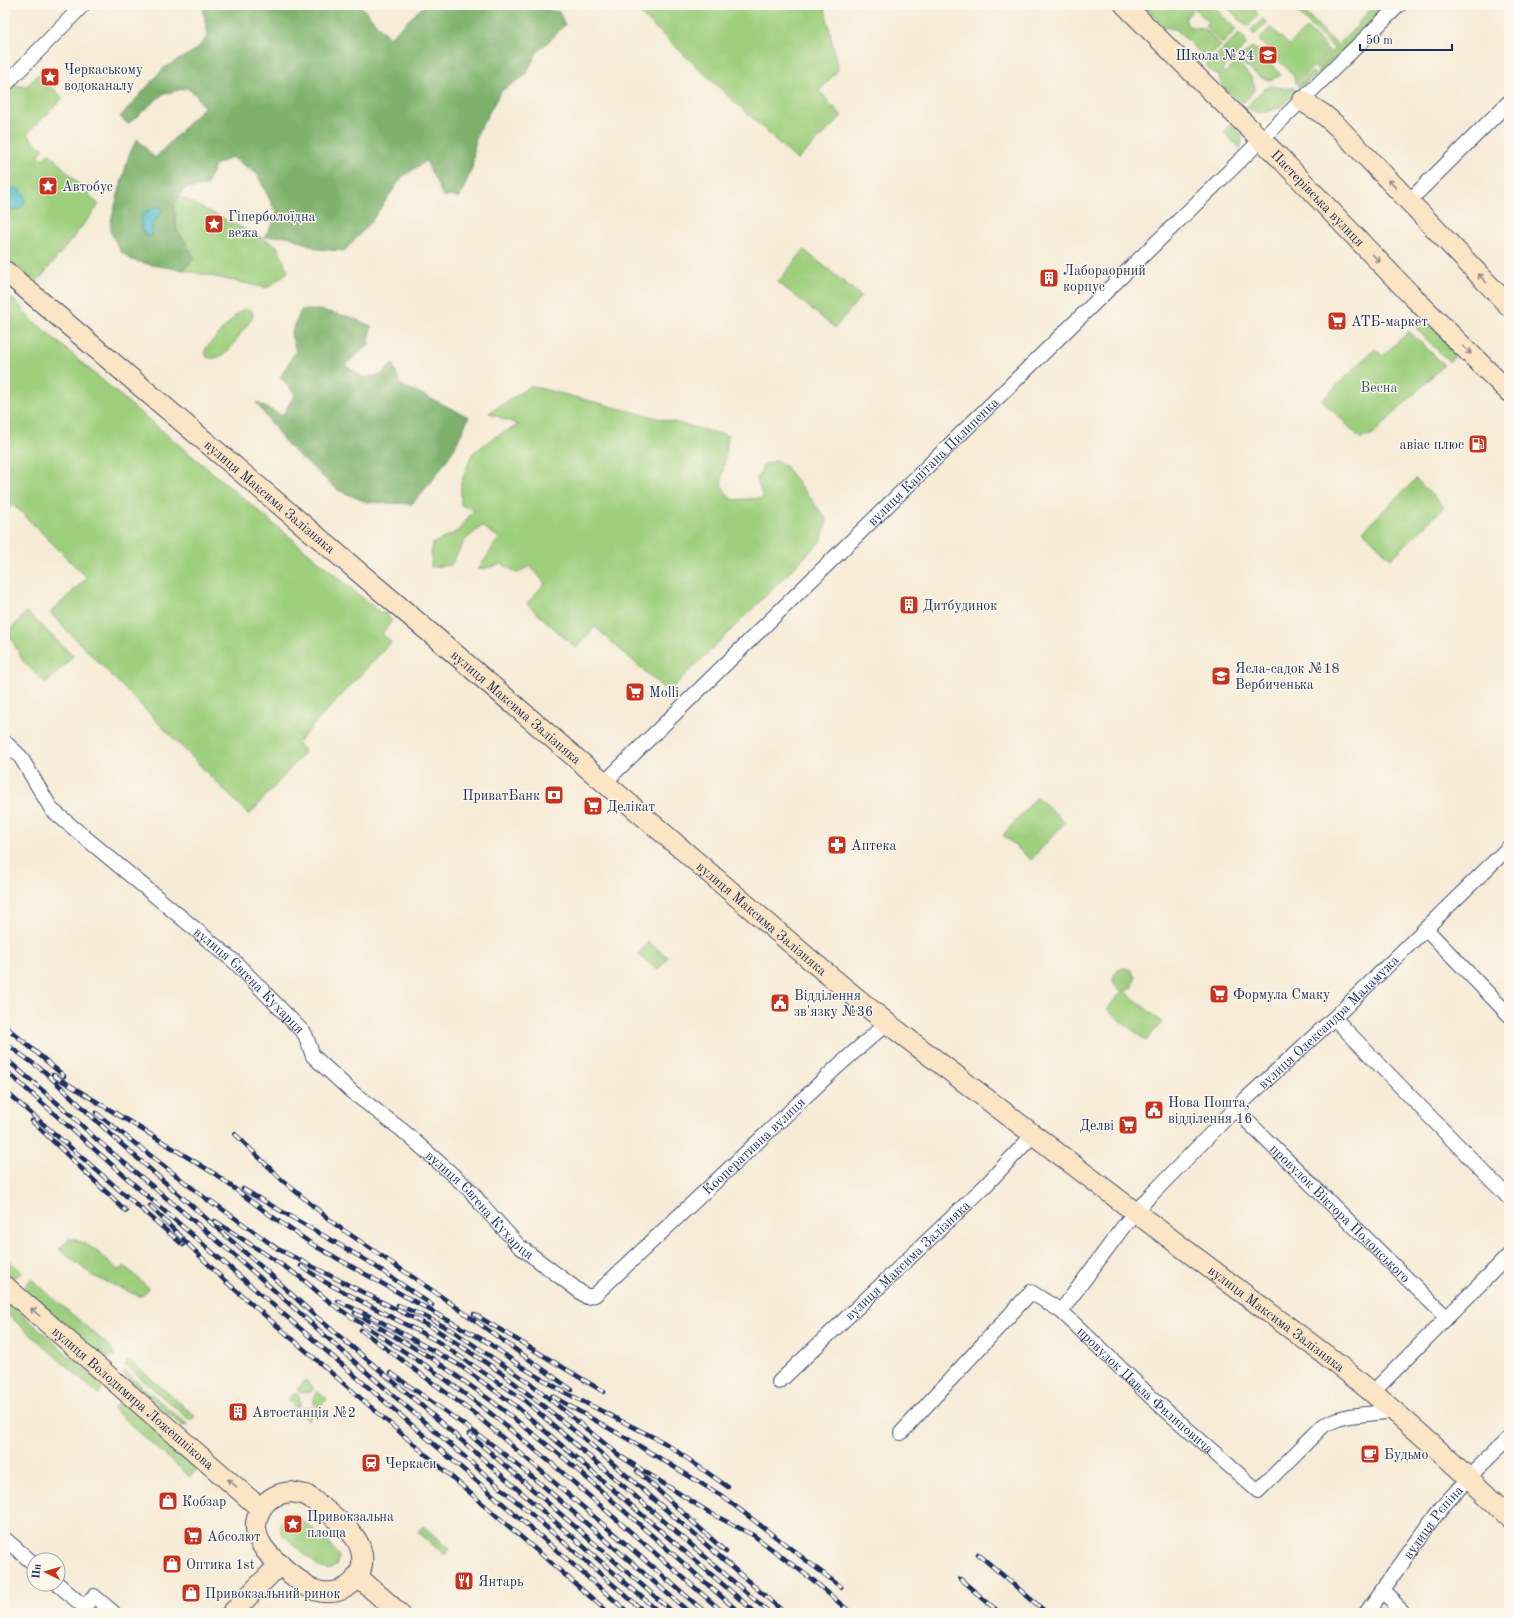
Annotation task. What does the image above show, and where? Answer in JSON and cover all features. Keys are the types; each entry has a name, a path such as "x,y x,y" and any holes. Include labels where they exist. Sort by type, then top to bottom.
{"main road":[{"name":"Пастерівська вулиця","path":"1125,5 1261,140 1413,297 1509,392"},
{"path":"1302,100 1323,114 1338,127 1409,201 1507,299"},
{"name":"вулиця Максима Залізняка","path":"5,272 448,648 814,963 887,1023 1373,1392 1470,1478 1509,1517"},
{"name":"вулиця Володимира Ложешнікова","path":"5,1286 261,1509"},
{"path":"284,1493 299,1493 312,1499 352,1533 356,1539 360,1546 362,1561 357,1576 348,1587 334,1593 319,1593 306,1586 266,1552 258,1539 256,1525 261,1509 270,1499 284,1493"},
{"path":"232,1613 280,1564"},
{"path":"357,1576 400,1613"}],"street":[{"path":"5,84 83,5"},
{"name":"вулиця Капітана Пилипенка","path":"604,783 1399,5"},
{"path":"1409,201 1509,102"},
{"name":"вулиця Євгена Кухарця","path":"5,742 20,756 52,810 236,963 305,1034 313,1056 352,1092 402,1130 470,1190 519,1246 587,1298 595,1295 622,1270"},
{"name":"вулиця Олександра Маламужа","path":"1061,1311 1135,1212 1235,1109 1334,1018 1509,847"},
{"path":"1426,929 1509,1015"},
{"path":"1334,1018 1509,1198"},
{"name":"Кооперативна вулиця","path":"622,1270 837,1067 887,1023"},
{"name":"провулок Віктора Полонського","path":"1235,1109 1446,1317"},
{"name":"вулиця Максима Залізняка","path":"779,1382 985,1186 1033,1135"},
{"path":"1373,1392 1509,1255"},
{"name":"провулок Павла Филиповича","path":"900,1433 1031,1292 1061,1311 1152,1398 1258,1491 1324,1426 1338,1418 1394,1410"},
{"name":"вулиця Рєпіна","path":"1366,1613 1441,1508 1509,1438"},
{"path":"5,1538 26,1557"},
{"path":"66,1591 84,1607 94,1596 114,1613"},
{"path":"1382,1591 1405,1613"}],"green space":[{"path":"211,5 360,5 389,38 425,5 527,5 559,12 565,25 536,54 525,76 501,91 476,136 472,168 460,197 443,196 426,161 402,177 371,222 344,251 318,249 288,236 264,237 278,216 257,174 232,157 215,165 206,186 185,188 174,204 176,229 194,258 183,270 132,260 121,252 111,233 111,221 129,155 137,139 155,158 204,107 195,94 187,88 163,94 128,124 120,117 164,68 197,49 208,36 203,10"},
{"path":"631,5 822,5 825,9 838,70 819,91 842,116 797,160"},
{"path":"1142,5 1197,5 1185,19 1188,26 1205,29 1221,46 1210,57 1212,60 1237,35 1241,35 1245,39 1246,45 1222,70 1225,73 1237,62 1251,77 1255,88 1249,97 1243,103 1231,95 1221,82 1219,74 1213,73 1208,68 1204,57 1176,29 1164,27"},
{"path":"1199,5 1213,5 1236,30 1222,44 1205,26 1208,21 1195,9"},
{"path":"1225,5 1261,5 1255,11 1259,15 1247,27"},
{"path":"1298,5 1337,44 1333,48 1294,9"},
{"path":"1375,5 1386,5 1380,16 1339,56 1325,65 1321,73 1315,68 1357,26"},
{"path":"1263,19 1267,23 1254,35 1251,30"},
{"path":"1271,27 1289,45 1307,28 1330,51 1296,84 1293,75 1259,40"},
{"path":"1252,47 1257,50 1281,75 1270,80 1262,78 1240,62 1239,59"},
{"path":"1312,72 1316,75 1299,89 1298,85"},
{"path":"39,74 63,98 27,134 39,147 41,146 44,149 38,155 42,159 49,153 99,205 34,286 5,262 5,95 15,85 26,87"},
{"path":"1271,86 1286,89 1293,87 1296,93 1279,107 1267,112 1260,113 1246,107 1263,90"},
{"path":"1231,124 1241,135 1242,141 1240,149 1224,132"},
{"path":"179,196 277,246 288,272 267,288 183,270 194,258 176,229 174,204"},
{"path":"804,250 861,296 835,328 778,282"},
{"path":"5,293 23,308 23,312 130,404 382,614 384,612 392,621 382,633 391,642 297,743 305,752 249,815 50,613 87,578 13,504 5,512"},
{"path":"245,309 252,311 253,317 228,351 218,357 207,357 205,352 206,348 239,312"},
{"path":"301,310 320,310 350,317 371,326 369,344 345,365 363,377 381,375 393,363 400,384 469,417 454,449 432,481 412,504 366,502 338,490 288,446 256,402 282,416 295,394 280,377 296,351 291,334"},
{"path":"1416,328 1435,328 1454,348 1454,357 1449,362"},
{"name":"Весна","path":"1409,331 1444,365 1373,434 1360,438 1322,400 1375,349 1383,356"},
{"path":"531,386 728,436 721,485 732,500 763,498 757,479 764,464 778,461 785,466 827,520 821,541 668,692 595,627 576,648 527,604 545,583 530,566 517,573 502,564 478,570 499,538 482,526 465,540 451,565 431,567 432,544 458,531 474,510 461,505 461,483 472,454 493,438 519,425 489,413"},
{"path":"1416,479 1444,507 1391,559 1363,531"},
{"path":"27,612 73,656 46,684 23,661 8,632"},
{"path":"1037,797 1065,822 1031,860 1003,835"},
{"path":"648,942 668,957 658,970 638,955"},
{"path":"1124,968 1131,970 1135,977 1133,987 1125,991 1162,1022 1146,1041 1107,1009 1122,991 1114,985 1113,977 1116,972"},
{"path":"70,1238 91,1247 119,1271 124,1266 149,1288 142,1296 139,1296 93,1276 59,1249"},
{"path":"5,1257 22,1272 12,1278 5,1276"},
{"path":"31,1279 109,1346 116,1355 107,1358 101,1357 26,1293 25,1286"},
{"path":"5,1299 104,1387 98,1394 5,1312"},
{"path":"129,1360 195,1416 191,1421 125,1365"},
{"path":"123,1370 188,1425 183,1426 180,1424 125,1376"},
{"path":"305,1380 314,1388 311,1392 301,1393 297,1390"},
{"path":"317,1391 327,1399 319,1408 314,1404 314,1395"},
{"path":"295,1393 299,1396 300,1405 297,1408 288,1400"},
{"path":"121,1400 198,1468 190,1477 113,1409"},
{"path":"312,1407 316,1411 308,1420 299,1412 303,1408"},
{"path":"291,1515 310,1526 332,1546 339,1557 336,1566 328,1570 319,1567 284,1536 280,1526 281,1523 284,1518"},
{"path":"423,1526 450,1549 445,1555 418,1532"}],"water":[{"path":"14,188 22,191 25,199 22,207 14,210 6,207 3,199 6,191"},
{"path":"157,206 161,208 162,212 152,224 152,236 147,237 142,229 141,219 146,212"}],"railway":[{"path":"5,1026 64,1076"},
{"path":"5,1043 45,1072 119,1142 313,1314 414,1399 660,1613"},
{"path":"5,1058 71,1115 97,1140 232,1253 357,1364 646,1613"},
{"path":"5,1070 146,1195 629,1613"},
{"path":"53,1075 215,1174 267,1213 315,1246 487,1342 522,1367 564,1392 665,1443 728,1487"},
{"path":"5,1091 183,1245"},
{"path":"96,1113 214,1205"},
{"path":"32,1121 126,1211"},
{"path":"235,1134 282,1180 336,1225 442,1297 572,1390"},
{"path":"243,1189 369,1262 432,1305"},
{"path":"211,1201 278,1249 435,1329 503,1374 581,1436 785,1613"},
{"path":"150,1206 224,1280 609,1613"},
{"path":"215,1221 300,1277 332,1304 434,1371 489,1412 556,1467 724,1613"},
{"path":"301,1266 325,1282 437,1341 523,1399 770,1613"},
{"path":"338,1301 376,1319 459,1365 516,1406 756,1613"},
{"path":"398,1305 453,1331 530,1383 620,1456 710,1513 753,1535 813,1580 851,1613"},
{"path":"355,1313 433,1359 493,1402 564,1458 740,1613"},
{"path":"474,1314 604,1392"},
{"path":"361,1330 475,1414 706,1613"},
{"path":"391,1373 494,1446 542,1485 690,1613"},
{"path":"552,1396 628,1439 722,1496 841,1587"},
{"path":"469,1434 674,1613"},
{"path":"637,1471 726,1552"},
{"path":"978,1554 1047,1613"},
{"path":"960,1579 1000,1613"}],"place":[{"name":"Школа №24","path":"1268,55"},
{"name":"Черкаському водоканалу","path":"50,77"},
{"name":"Автобус","path":"48,186"},
{"name":"Гіперболоїдна вежа","path":"214,224"},
{"name":"Лабораорний корпус","path":"1049,278"},
{"name":"АТБ-маркет","path":"1337,321"},
{"name":"авіас плюс","path":"1478,444"},
{"name":"Дитбудинок","path":"909,605"},
{"name":"Ясла-садок №18 Вербиченька","path":"1221,676"},
{"name":"Molli","path":"635,692"},
{"name":"ПриватБанк","path":"554,795"},
{"name":"Делікат","path":"593,806"},
{"name":"Аптека","path":"837,845"},
{"name":"Формула Смаку","path":"1219,994"},
{"name":"Відділення зв'язку №36","path":"780,1003"},
{"name":"Нова Пошта, відділення 16","path":"1154,1110"},
{"name":"Делві","path":"1128,1125"},
{"name":"Автостанція №2","path":"238,1412"},
{"name":"Будьмо","path":"1370,1454"},
{"name":"Черкаси","path":"371,1463"},
{"name":"Кобзар","path":"168,1501"},
{"name":"Привокзальна площа","path":"293,1524"},
{"name":"Абсолют","path":"193,1536"},
{"name":"Оптика 1st","path":"172,1564"},
{"name":"Янтарь","path":"464,1581"},
{"name":"Привокзальний ринок","path":"191,1593"}]}
